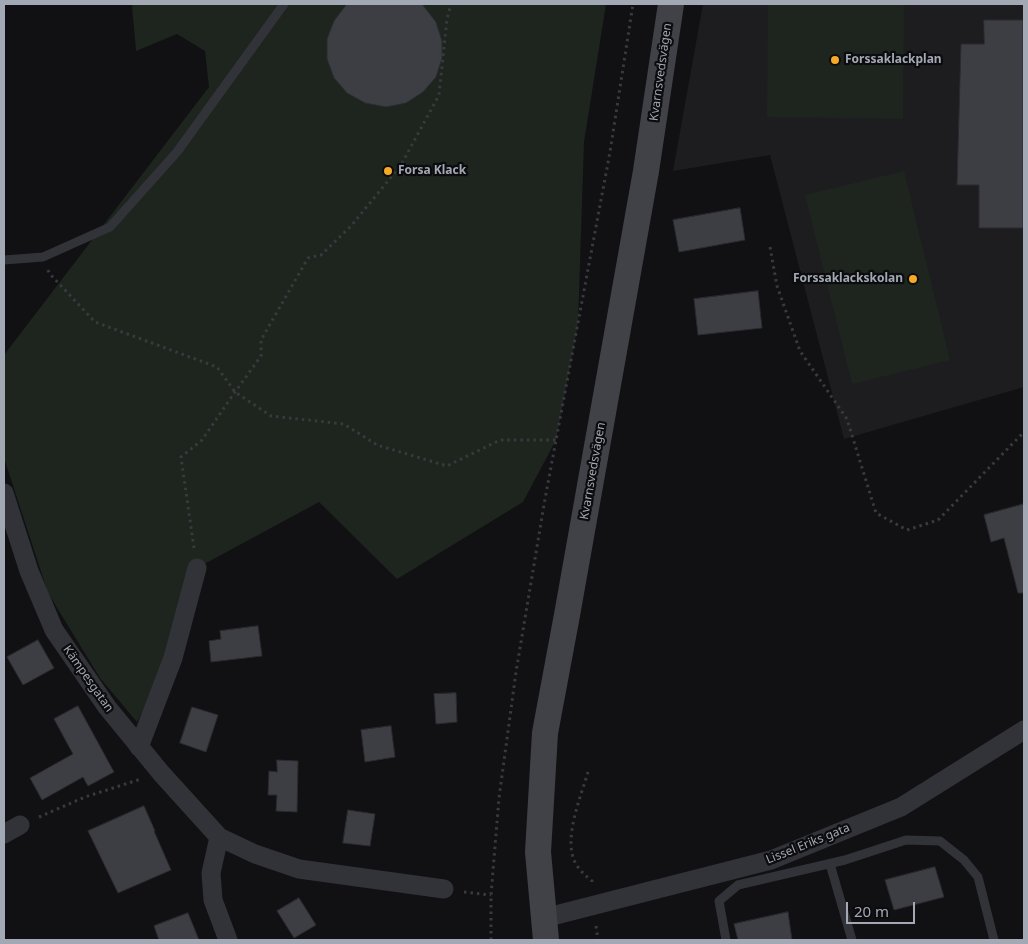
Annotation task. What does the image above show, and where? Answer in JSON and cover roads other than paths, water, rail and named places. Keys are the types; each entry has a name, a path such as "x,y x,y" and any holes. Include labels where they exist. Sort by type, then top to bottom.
{"street":[{"name":"Kvarnsvedsvägen","path":"545,929 538,852 545,734 646,171 671,4"},
{"name":"Kämpesgatan","path":"4,493 29,571 54,630 107,707 161,773 219,837 255,854 299,869 444,889"},
{"path":"139,747 172,658 197,568"},
{"name":"Lissel Eriks gata","path":"545,929 595,905 771,860 901,806 1024,730"},
{"path":"219,837 211,873 213,900 228,940"}],"lane":[{"path":"4,260 43,257 110,227 176,152 284,4"},
{"path":"726,940 720,901 738,885 845,860 906,840 940,841 964,860 978,877 994,940"},
{"path":"830,864 852,940"}],"place":[{"name":"Forssaklackplan","path":"835,60"},
{"name":"Forsa Klack","path":"388,171"},
{"name":"Forssaklackskolan","path":"913,279"}]}
